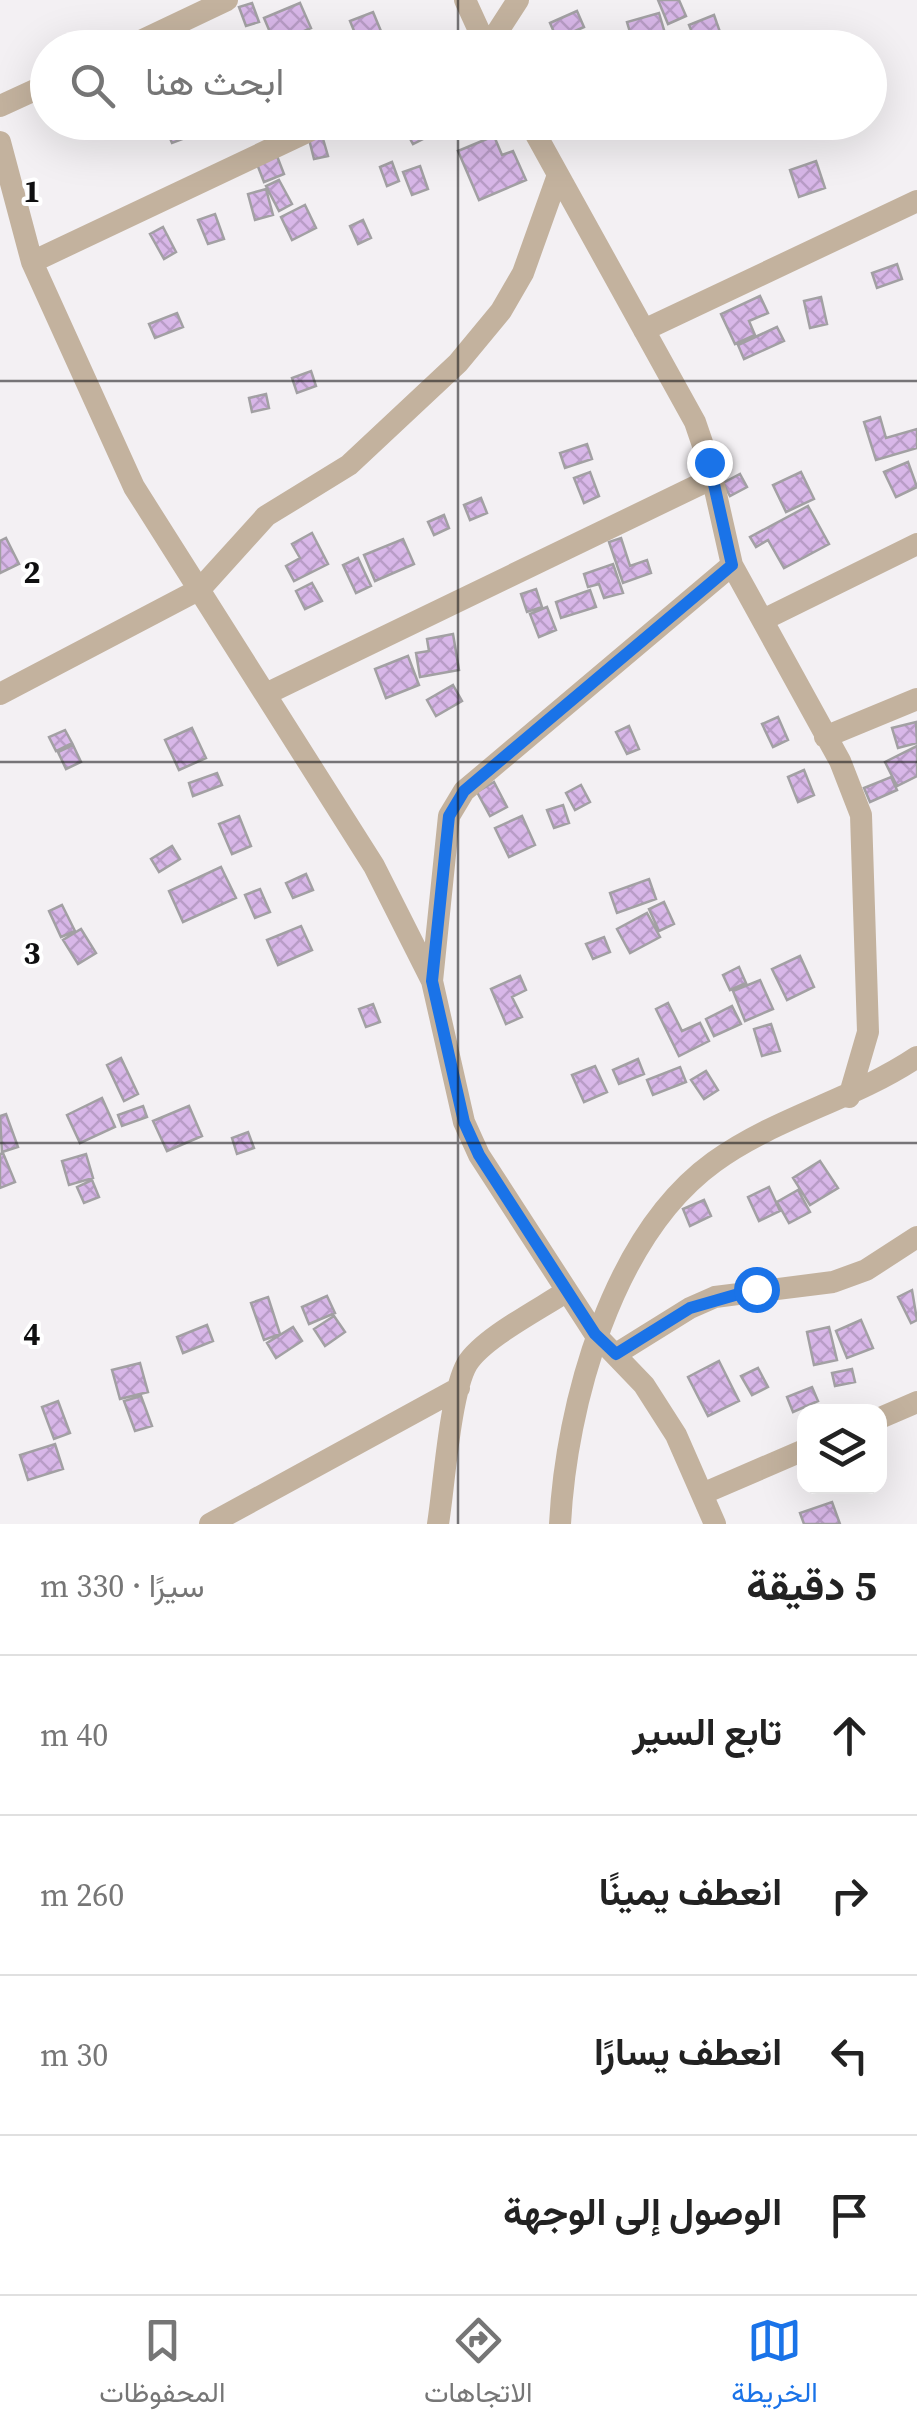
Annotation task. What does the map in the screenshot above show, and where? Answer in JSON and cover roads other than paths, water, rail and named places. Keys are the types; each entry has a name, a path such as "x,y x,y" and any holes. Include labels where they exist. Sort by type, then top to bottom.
{"street":[{"path":"164,30 227,0"},
{"path":"465,0 479,30"},
{"path":"498,30 518,0"},
{"path":"0,106 30,92"},
{"path":"32,262 290,140"},
{"path":"539,140 695,422 713,478 732,565 825,737 861,815 866,865 868,1032 849,1097"},
{"path":"0,142 32,262 134,487 374,866 432,981 464,1122 479,1155 595,1334 644,1385 676,1434 716,1524"},
{"path":"0,694 200,589 266,516 349,465 458,363 501,312 523,273 558,175"},
{"path":"644,330 917,201"},
{"path":"266,694 713,478"},
{"path":"764,619 917,544"},
{"path":"432,981 449,816 464,791 732,565"},
{"path":"825,737 917,699"},
{"path":"560,1524 563,1463 595,1334 670,1203 712,1162 766,1131 849,1097 917,1057"},
{"path":"616,1354 690,1308 716,1297 833,1282 866,1270 917,1238"},
{"path":"438,1524 459,1388 467,1364 566,1292"},
{"path":"210,1524 459,1388"},
{"path":"887,1415 917,1402"},
{"path":"702,1494 797,1453"}]}
